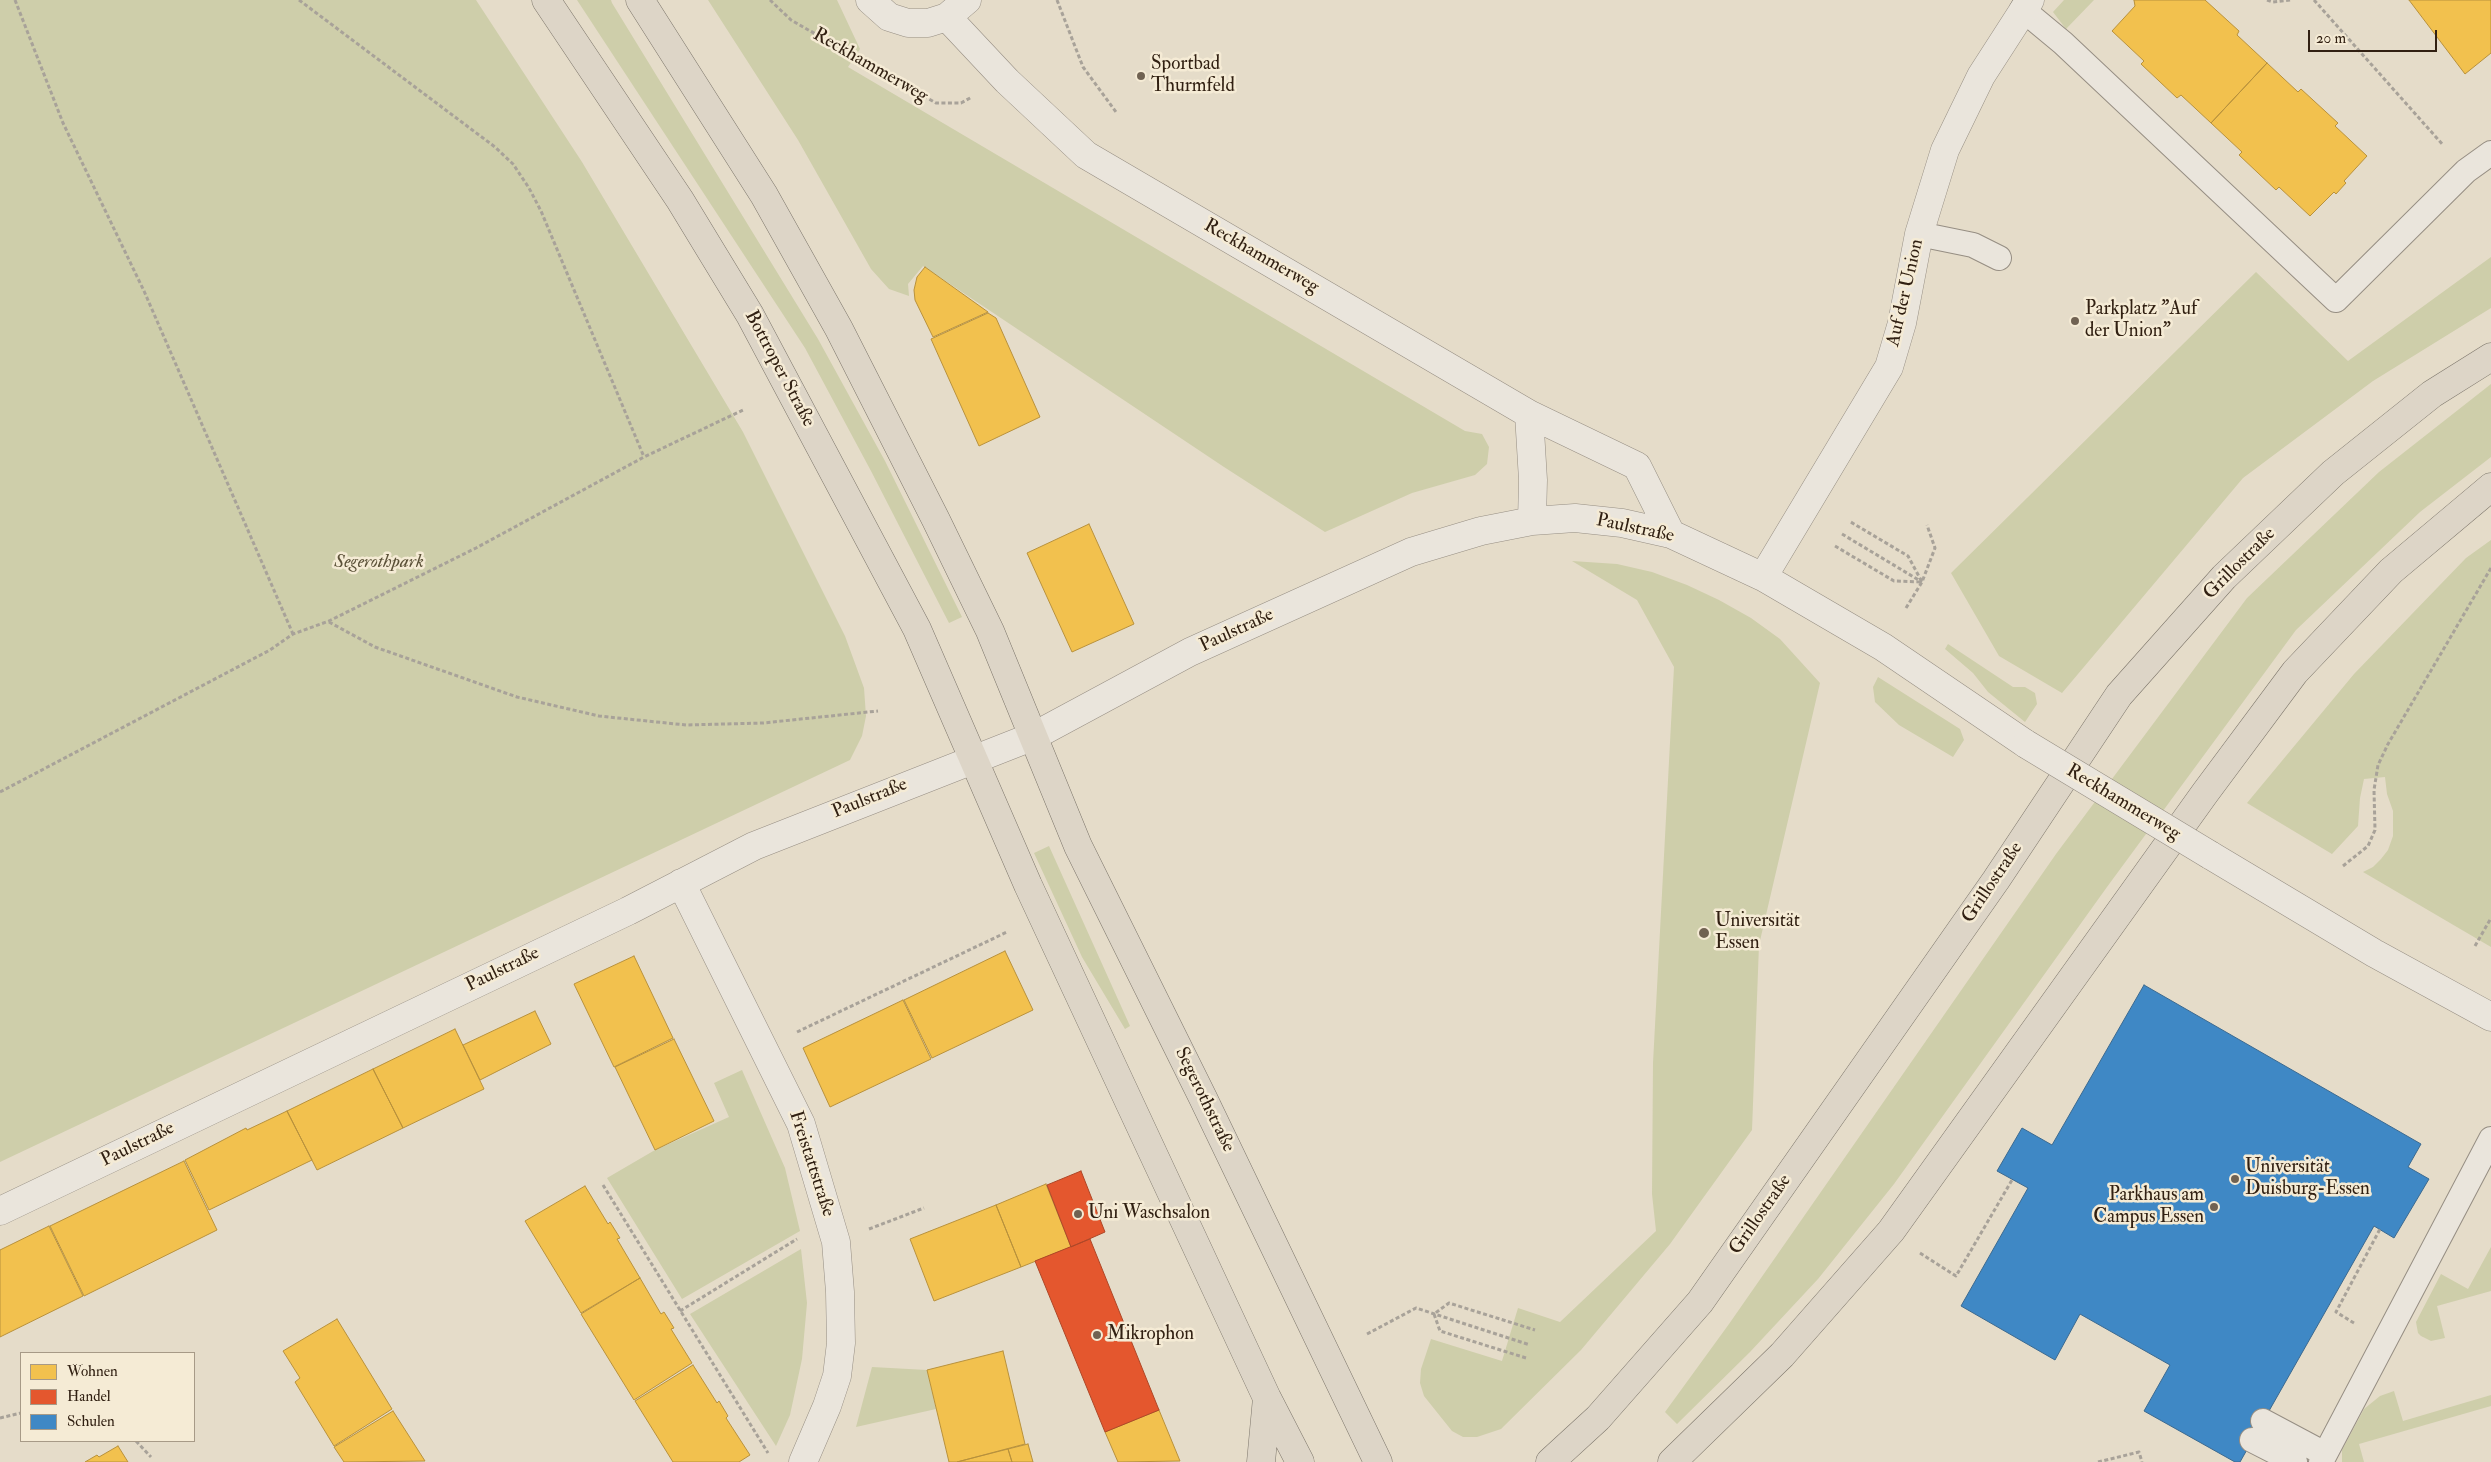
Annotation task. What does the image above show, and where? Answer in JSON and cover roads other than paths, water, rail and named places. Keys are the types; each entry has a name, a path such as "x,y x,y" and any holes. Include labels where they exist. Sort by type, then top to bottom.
{"main road":[{"name":"Bottroper Straße","path":"546,0 680,200 750,315 917,629 975,759"},
{"path":"640,0 764,195 839,329 986,623 1034,736"},
{"name":"Grillostraße","path":"1550,1462 1598,1418 1700,1302 1996,880 2119,695 2224,577 2333,473 2432,394 2491,357"},
{"path":"1672,1462 1782,1355 1891,1231 2205,793 2295,672 2391,571 2491,487"},
{"name":"Segerothstraße","path":"1034,736 1078,846 1204,1098 1378,1462"},
{"path":"975,759 1016,860 1267,1398 1300,1462"},
{"path":"1261,1462 1267,1398"}],"street":[{"name":"Reckhammerweg","path":"870,0 889,17 908,23 928,23 957,8 1007,81 1086,155 1529,414 1637,466 1671,534"},
{"name":"Auf der Union","path":"1764,577 1889,367 1902,323 1919,234 1945,150 1981,76 2026,4"},
{"path":"1529,414 1533,480 1532,521"},
{"name":"Paulstraße","path":"0,1212 754,846 1034,736 1190,652 1411,552 1481,531 1532,521 1575,518 1622,524 1671,534 1764,577"},
{"name":"Reckhammerweg","path":"1764,577 1882,647 2026,744 2374,953 2491,1017"},
{"name":"Freistattstraße","path":"681,883 801,1124 836,1242 840,1292 837,1376 827,1406 802,1462"}],"lane":[{"path":"2026,4 2063,43 2336,300 2466,171 2491,153"},
{"path":"1919,234 1973,245 1999,258"},
{"path":"2295,1462 2258,1431 2323,1458 2491,1139"}],"place":[{"name":"Sportbad Thurmfeld","path":"1141,76"},
{"name":"Parkplatz \"Auf der Union\"","path":"2075,321"},
{"name":"Universität Essen","path":"1704,933"},
{"name":"Universität Duisburg-Essen","path":"2235,1179"},
{"name":"Parkhaus am Campus Essen","path":"2214,1207"},
{"name":"Uni Waschsalon","path":"1078,1214"},
{"name":"Mikrophon","path":"1097,1335"}],"park label":[{"name":"Segerothpark","path":"379,563"}]}
